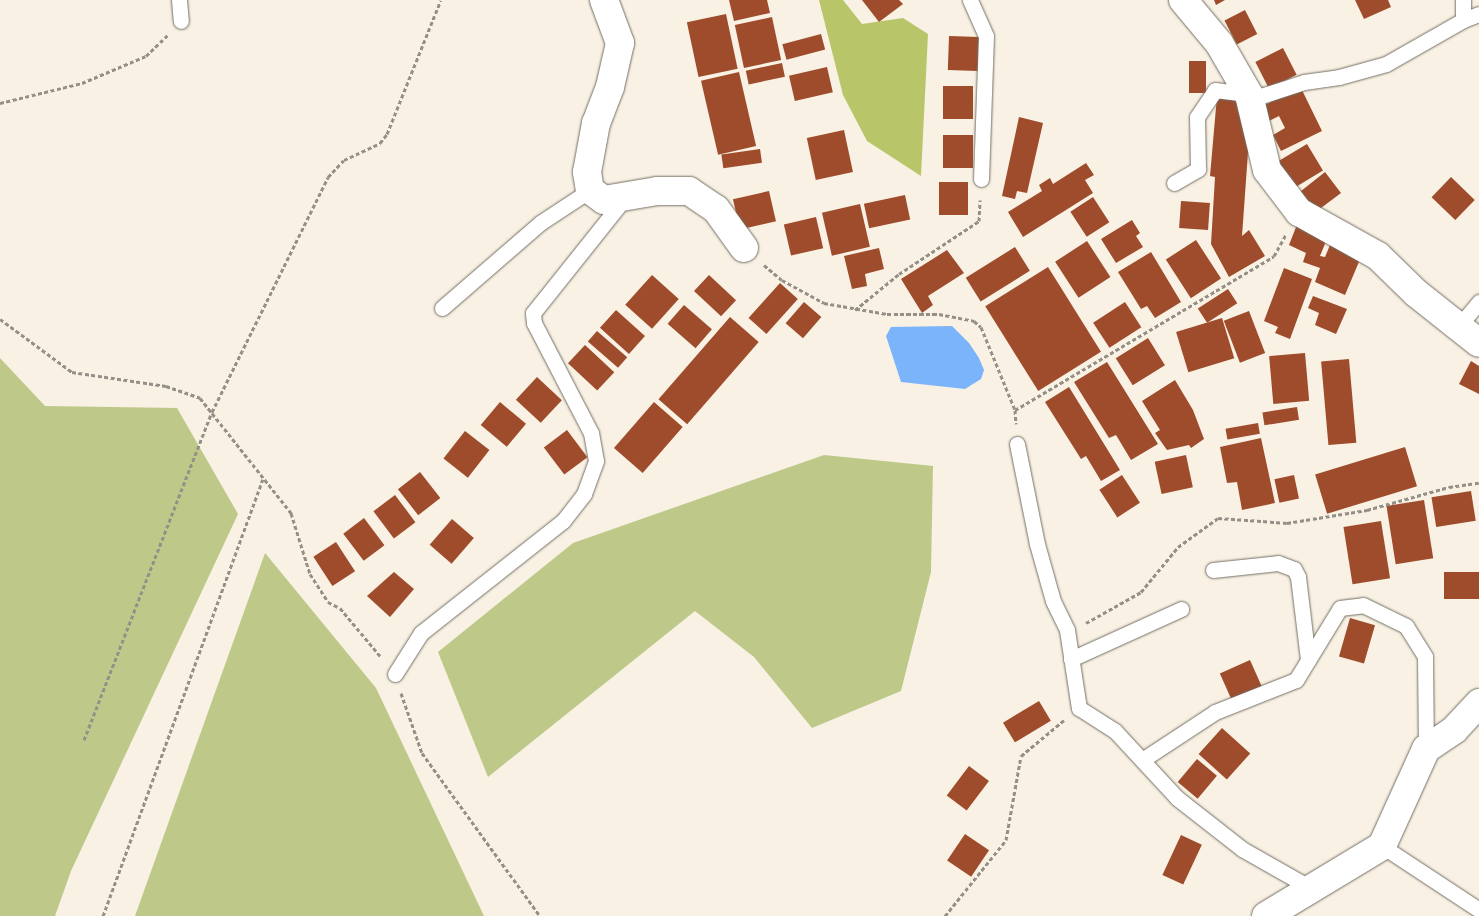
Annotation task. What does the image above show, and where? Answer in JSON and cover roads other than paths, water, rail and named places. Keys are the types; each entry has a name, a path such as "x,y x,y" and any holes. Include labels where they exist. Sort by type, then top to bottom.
{"street":[{"path":"604,0 620,42 594,133 587,172 590,190 604,200 624,199 657,190 689,191 716,210 744,248"},
{"path":"1183,0 1219,42 1249,95 1267,170 1299,212 1378,256 1416,293 1468,335"},
{"path":"1266,916 1310,887 1382,846 1426,749 1454,730 1479,703"}],"lane":[{"path":"179,0 181,21"},
{"path":"970,0 986,36 981,179"},
{"path":"1463,0 1463,20"},
{"path":"1174,183 1198,169 1197,116 1206,99 1215,90 1261,96 1304,82 1340,77 1386,64 1463,20 1479,14"},
{"path":"442,308 540,223 590,190"},
{"path":"395,674 421,633 563,521 584,494 596,461 591,433 534,323 533,313 624,199"},
{"path":"1468,335 1479,302"},
{"path":"1017,444 1037,544 1053,601 1067,630 1079,708 1115,731 1177,798 1242,849 1310,887"},
{"path":"1213,570 1278,563 1294,569 1298,577 1308,660"},
{"path":"1142,760 1215,712 1296,680 1340,608 1364,605 1406,626 1426,658 1426,749"},
{"path":"1071,659 1181,609"},
{"path":"1382,846 1479,910"}],"water":[{"path":"952,326 969,343 979,358 984,370 981,379 965,389 901,382 886,336 891,327"}]}
